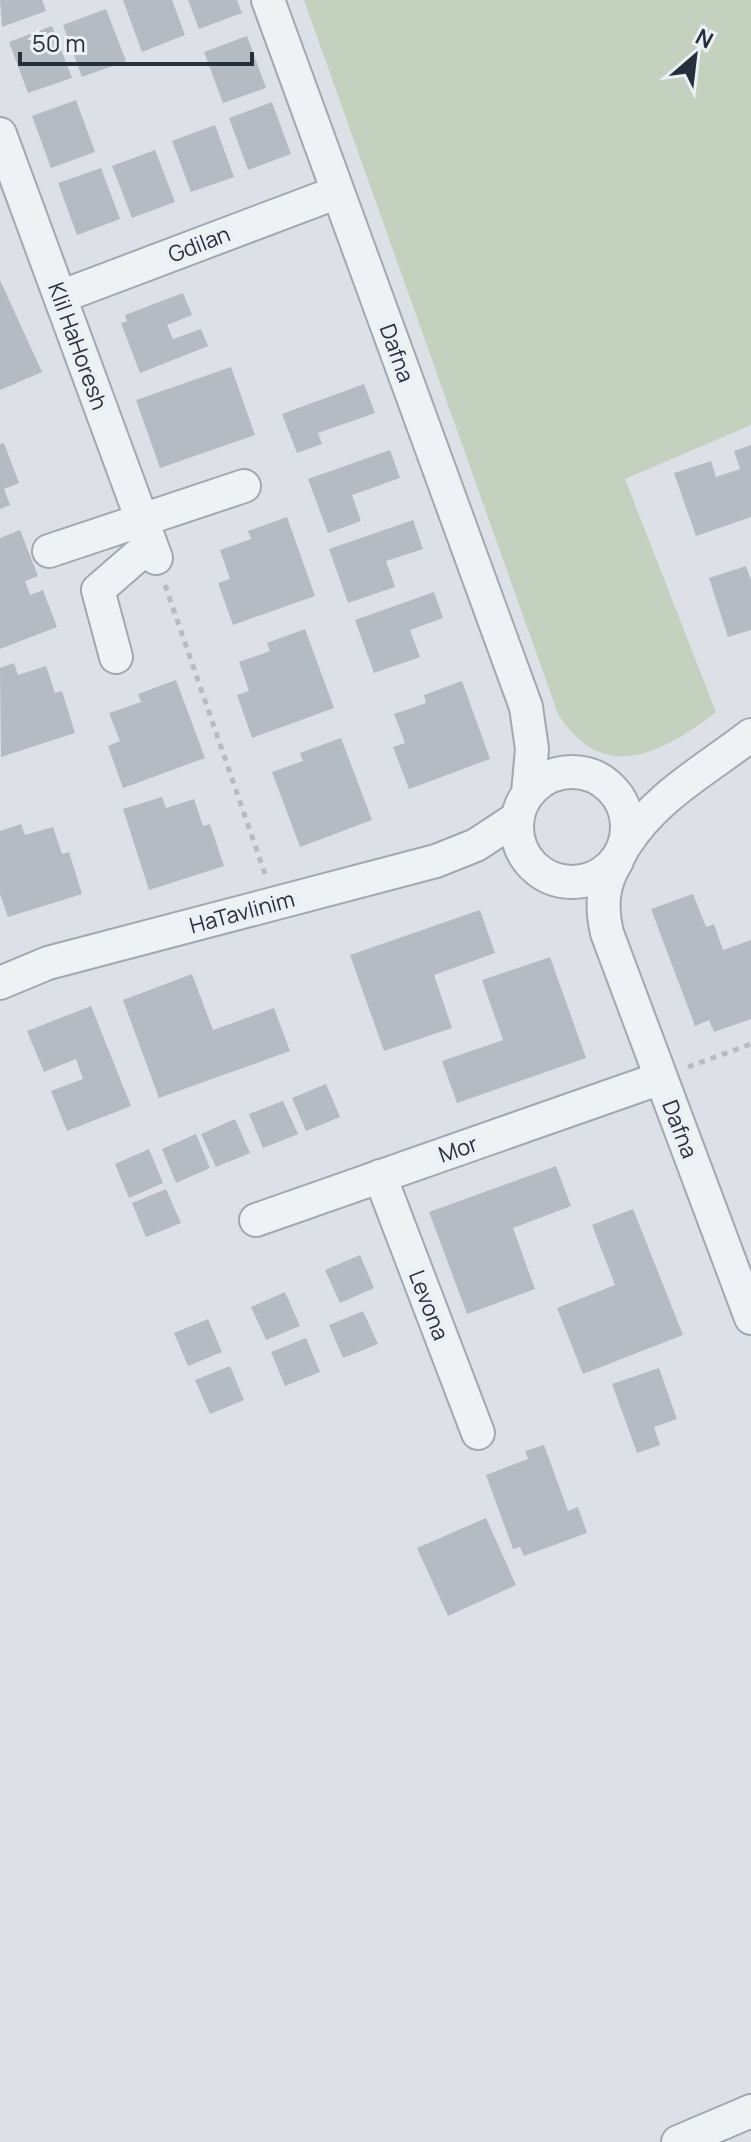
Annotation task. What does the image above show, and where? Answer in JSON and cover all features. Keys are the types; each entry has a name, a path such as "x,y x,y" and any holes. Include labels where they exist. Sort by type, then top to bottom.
{"street":[{"name":"Dafna","path":"268,0 526,707 544,737 594,778"},
{"name":"Klil HaHoresh","path":"0,134 149,540"},
{"name":"Gdilan","path":"60,297 338,192"},
{"path":"116,657 98,590 149,540 244,486"},
{"path":"49,551 149,540"},
{"name":"Dafna","path":"522,806 532,749 526,707"},
{"path":"694,775 644,789 594,778 556,774 540,781 522,806 519,843 526,859 549,876 572,883 596,878 621,853 645,816 694,775 751,735"},
{"path":"594,778 618,796 625,811 628,828 621,853"},
{"name":"HaTavlinim","path":"0,983 48,963 436,861 476,845 522,806"},
{"name":"Dafna","path":"621,853 608,875 604,896 610,940 751,1318"},
{"name":"HaTavlinim","path":"436,861 505,861 549,876"},
{"name":"Dafna","path":"549,876 590,909 610,940"},
{"name":"HaTavlinim","path":"0,963 48,963"},
{"name":"Mor","path":"256,1220 661,1078"},
{"name":"Levona","path":"380,1176 478,1433"},
{"path":"678,2142 751,2111"}],"path":[{"path":"149,540 275,903"},
{"path":"661,1078 751,1044"}],"green space":[{"path":"304,0 751,0 751,425 625,479 716,712 675,740 654,750 614,756 594,750 575,736 558,714"}],"building":[{"path":"0,0 42,0 46,11 2,27"},
{"path":"123,0 172,0 185,35 142,52"},
{"path":"188,0 237,0 242,13 199,29"},
{"path":"106,9 126,61 82,77 63,25"},
{"path":"52,26 72,78 28,93 9,42"},
{"path":"247,36 266,88 223,103 204,52"},
{"path":"76,100 95,152 51,168 32,116"},
{"path":"272,102 291,154 248,170 229,118"},
{"path":"215,125 234,177 191,192 172,141"},
{"path":"155,150 175,202 132,218 112,166"},
{"path":"101,168 120,219 77,235 58,183"},
{"path":"0,280 42,372 0,390"},
{"path":"183,293 192,315 167,325 173,339 201,329 208,346 140,373 121,323 127,321 125,315"},
{"path":"231,367 255,435 160,468 136,400"},
{"path":"364,384 375,413 318,433 322,444 297,453 282,414"},
{"path":"4,443 19,483 4,489 10,505 0,509 0,444"},
{"path":"751,445 751,517 696,536 674,473 711,461 716,477 740,469 734,451"},
{"path":"390,450 400,478 352,495 361,521 328,533 308,479"},
{"path":"287,517 315,596 233,625 218,583 230,579 220,550 251,539 248,531"},
{"path":"413,520 423,549 386,561 395,587 348,603 329,549"},
{"path":"20,530 38,576 25,581 30,595 43,590 57,627 0,649 0,538"},
{"path":"746,566 751,580 751,630 728,637 709,578"},
{"path":"434,592 443,618 410,630 420,657 374,673 355,620"},
{"path":"305,629 334,708 252,738 237,695 249,691 239,662 270,651 267,643"},
{"path":"14,663 18,675 46,666 55,693 62,691 75,733 1,757 0,668"},
{"path":"176,680 205,758 123,788 108,746 120,741 109,713 141,702 138,694"},
{"path":"462,681 490,759 409,789 393,747 405,743 394,714 426,703 424,695"},
{"path":"341,738 372,820 300,847 272,772 303,761 300,753"},
{"path":"162,797 166,808 194,799 203,826 210,824 224,866 149,890 123,809"},
{"path":"21,824 25,835 53,827 62,854 69,852 82,894 8,917 0,894 0,831"},
{"path":"693,894 706,927 714,924 723,950 751,940 751,1019 714,1032 709,1020 695,1026 651,909"},
{"path":"480,910 495,953 434,975 452,1028 384,1051 350,955"},
{"path":"550,957 586,1058 457,1103 442,1061 503,1040 482,980"},
{"path":"192,974 213,1030 274,1008 290,1051 159,1098 123,1000"},
{"path":"91,1006 131,1106 67,1131 51,1091 83,1079 76,1059 44,1072 27,1031"},
{"path":"326,1084 340,1117 306,1131 292,1098"},
{"path":"283,1101 298,1134 263,1148 249,1114"},
{"path":"235,1119 250,1153 216,1167 201,1134"},
{"path":"196,1134 210,1168 176,1183 162,1149"},
{"path":"149,1149 163,1183 129,1198 115,1164"},
{"path":"556,1166 571,1206 513,1228 535,1289 467,1314 429,1212"},
{"path":"166,1189 181,1223 146,1237 132,1203"},
{"path":"633,1209 683,1335 583,1374 557,1308 615,1285 592,1225"},
{"path":"360,1255 374,1288 340,1303 325,1270"},
{"path":"285,1292 300,1326 266,1340 251,1307"},
{"path":"363,1311 378,1344 343,1358 329,1325"},
{"path":"208,1319 222,1352 188,1366 174,1333"},
{"path":"306,1338 320,1372 285,1386 271,1352"},
{"path":"230,1366 244,1400 210,1414 195,1380"},
{"path":"659,1368 677,1419 654,1427 660,1445 637,1453 612,1384"},
{"path":"544,1445 568,1511 578,1507 587,1533 524,1556 520,1547 513,1549 486,1475 528,1459 525,1451"},
{"path":"486,1518 516,1585 448,1616 417,1548"}]}
